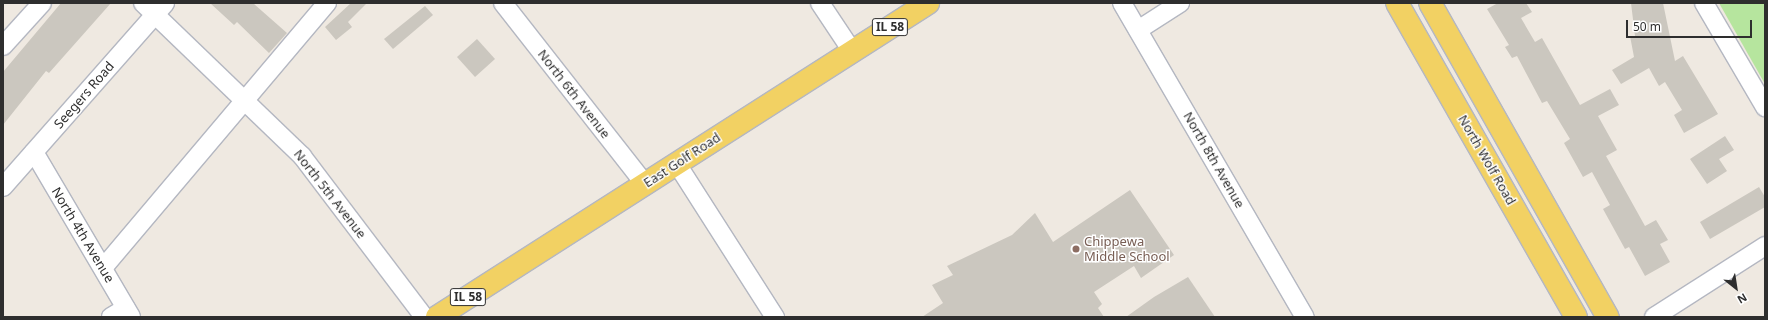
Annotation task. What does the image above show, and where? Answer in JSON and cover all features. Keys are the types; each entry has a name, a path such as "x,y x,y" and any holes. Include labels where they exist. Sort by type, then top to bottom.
{"main road":[{"name":"East Golf Road","path":"437,317 928,3"},
{"name":"North Wolf Road","path":"1397,3 1576,317"},
{"path":"1430,3 1608,317"}],"street":[{"path":"3,46 42,3"},
{"path":"103,268 327,3"},
{"name":"North 6th Avenue","path":"503,3 645,184"},
{"path":"820,3 852,51"},
{"name":"North 8th Avenue","path":"1122,3 1305,317"},
{"path":"1138,30 1180,3"},
{"path":"1704,3 1765,108"},
{"name":"North 5th Avenue","path":"154,7 244,100 302,156 424,317"},
{"name":"Seegers Road","path":"3,187 34,152 154,7"},
{"name":"North 4th Avenue","path":"34,152 103,268 123,314"},
{"path":"677,164 775,317"},
{"path":"1654,317 1765,246"}],"green space":[{"path":"1719,3 1765,3 1765,84"}],"building":[{"path":"61,3 111,3 49,73 46,71 3,125 3,72"},
{"path":"210,3 253,3 287,33 269,53 237,22 234,25"},
{"path":"351,3 367,3 348,22 352,27 336,40 325,27"},
{"path":"1498,3 1526,3 1532,12 1521,18 1535,42 1542,38 1580,105 1610,89 1619,105 1598,116 1617,150 1606,156 1645,226 1656,220 1668,240 1660,244 1670,262 1645,276 1629,247 1625,249 1603,209 1610,205 1592,172 1583,177 1564,143 1570,139 1547,101 1542,103 1517,56 1512,58 1505,47 1509,45 1487,9"},
{"path":"1631,3 1663,3 1675,61 1683,56 1718,114 1684,133 1674,115 1682,110 1665,82 1659,86 1649,68 1621,84 1612,70 1634,57 1630,36 1635,36"},
{"path":"425,6 433,15 393,49 384,39"},
{"path":"477,39 495,59 475,77 457,57"},
{"path":"1725,136 1734,150 1719,159 1727,171 1707,184 1690,159"},
{"path":"1759,187 1765,197 1765,207 1710,239 1700,222"},
{"name":"Chippewa Middle School","path":"1130,190 1174,255 1141,278 1134,266 1094,292 1102,304 1098,308 1104,317 922,317 943,303 932,285 953,275 947,266 1012,235 1035,213 1053,242"},
{"path":"1188,277 1215,317 1126,317 1154,297"}],"place":[{"name":"Chippewa Middle School","path":"1076,249"}]}
